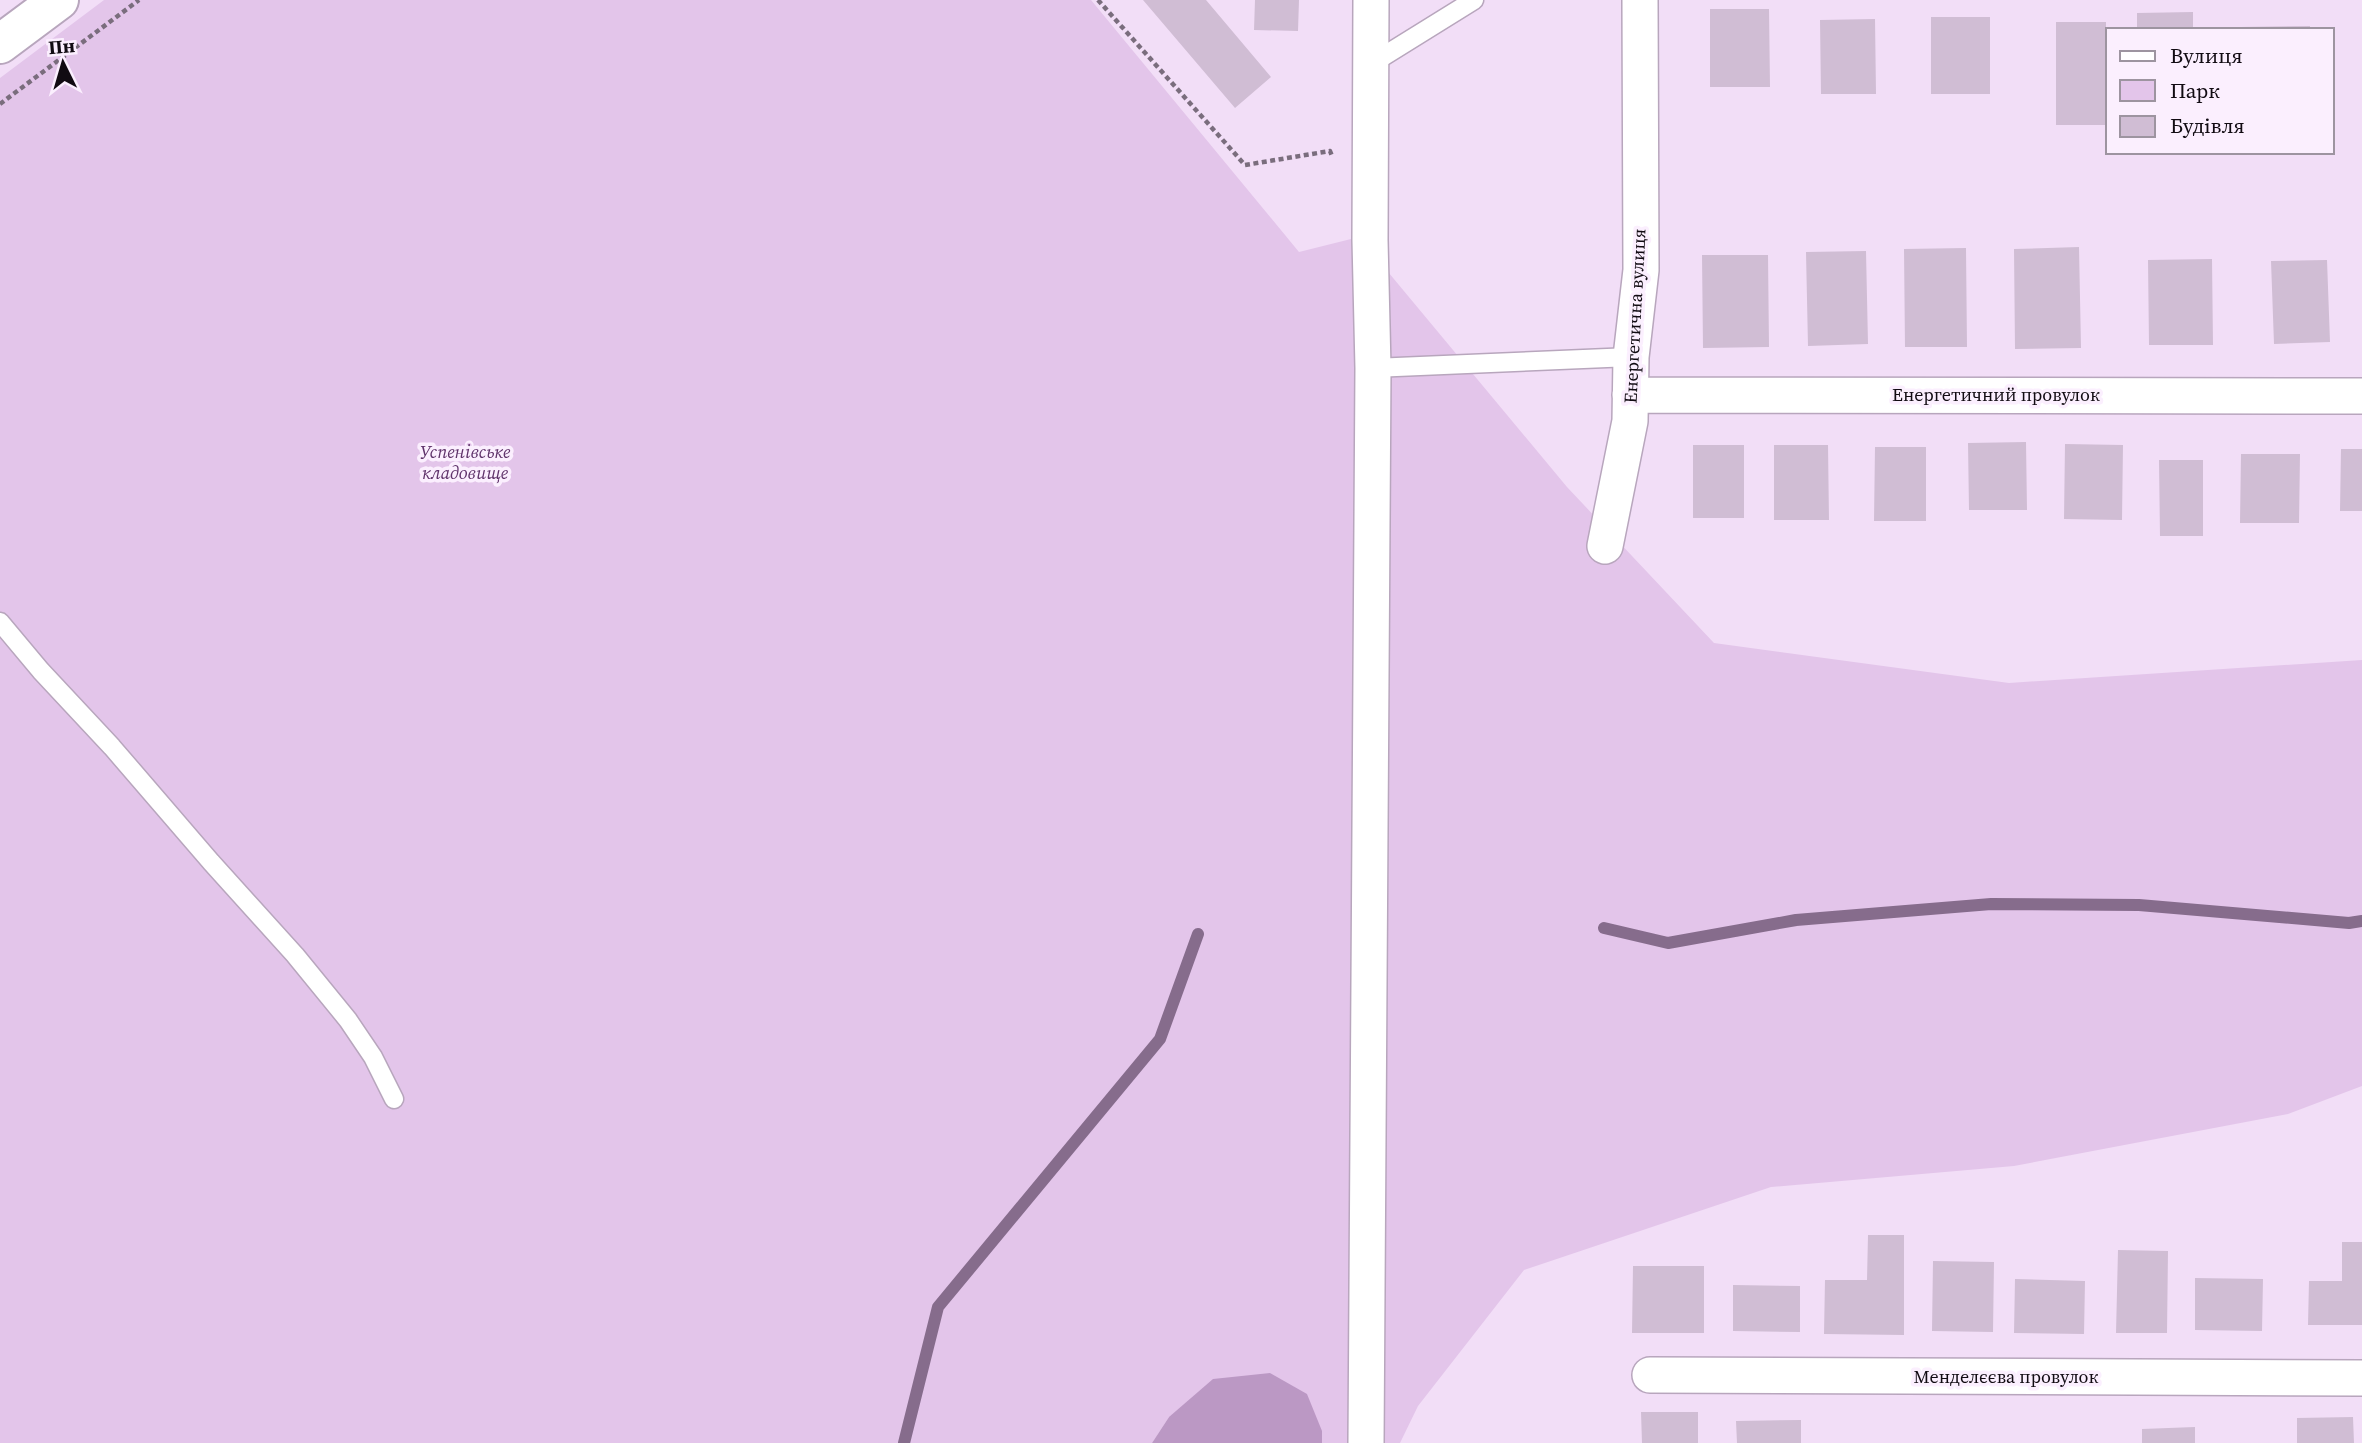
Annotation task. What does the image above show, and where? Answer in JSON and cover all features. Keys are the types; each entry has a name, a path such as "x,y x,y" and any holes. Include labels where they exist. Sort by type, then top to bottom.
{"highway":[{"path":"2,37 59,0"}],"street":[{"path":"1366,1443 1373,368 1371,0"},
{"name":"Енергетична вулиця","path":"1605,545 1630,421 1631,357 1641,270 1640,0"},
{"name":"Енергетичний провулок","path":"1630,395 2362,396"},
{"name":"Менделєєва провулок","path":"1650,1375 2362,1378"}],"lane":[{"path":"1371,64 1474,0"},
{"path":"1373,368 1631,357"},
{"path":"0,622 304,965 348,1020 373,1057 394,1099"}],"path":[{"path":"0,104 139,0"},
{"path":"1098,0 1245,165 1329,151"}],"green space":[{"name":"Успенівське кладовище","path":"104,0 1091,0 1299,252 1359,237 1567,487 1714,643 2009,683 2362,660 2362,1086 2288,1114 2014,1166 1771,1187 1524,1270 1418,1406 1400,1443 1322,1443 1322,1431 1169,1417 1152,1443 0,1443 0,78"}],"shaded area":[{"path":"1270,1373 1307,1394 1322,1431 1322,1443 1152,1443 1169,1417 1213,1379"}],"building":[{"path":"1143,0 1206,0 1271,77 1235,108"},
{"path":"1255,0 1299,0 1298,31 1254,30"},
{"path":"1710,9 1769,9 1770,87 1710,87"},
{"path":"2193,12 2193,28 2137,28 2137,13"},
{"path":"1931,17 1990,17 1990,94 1931,94"},
{"path":"1875,19 1876,94 1821,94 1820,20"},
{"path":"2056,22 2106,22 2106,125 2056,125"},
{"path":"2310,26 2310,28 2240,28"},
{"path":"2079,247 2081,348 2015,349 2014,249"},
{"path":"1966,248 1967,347 1905,347 1904,249"},
{"path":"1866,251 1868,344 1808,346 1806,252"},
{"path":"1702,255 1768,255 1769,347 1703,348"},
{"path":"2212,259 2213,345 2149,345 2148,260"},
{"path":"2327,260 2330,342 2274,344 2271,261"},
{"path":"2026,442 2027,510 1969,510 1968,443"},
{"path":"2065,444 2123,445 2122,520 2064,519"},
{"path":"1693,445 1744,445 1744,518 1693,518"},
{"path":"1774,445 1828,445 1829,520 1774,520"},
{"path":"1875,447 1926,447 1926,521 1874,521"},
{"path":"2341,449 2362,449 2362,511 2340,511"},
{"path":"2241,454 2300,454 2299,523 2240,523"},
{"path":"2159,460 2203,460 2203,536 2160,536"},
{"path":"1868,1235 1904,1235 1904,1335 1824,1334 1825,1280 1867,1280"},
{"path":"2342,1242 2362,1242 2362,1325 2308,1325 2309,1281 2342,1281"},
{"path":"2118,1250 2168,1251 2167,1333 2116,1333"},
{"path":"1933,1261 1994,1262 1993,1332 1932,1331"},
{"path":"1633,1266 1704,1266 1704,1333 1632,1333"},
{"path":"2195,1278 2263,1279 2262,1331 2195,1330"},
{"path":"2015,1279 2085,1281 2084,1334 2014,1333"},
{"path":"1733,1285 1800,1286 1800,1332 1733,1331"},
{"path":"1641,1412 1698,1412 1698,1443 1642,1443"},
{"path":"2353,1417 2354,1443 2297,1443 2297,1418"},
{"path":"1801,1420 1801,1443 1737,1443 1736,1421"},
{"path":"2195,1427 2195,1443 2142,1443 2142,1429"}],"waterway":[{"path":"1604,928 1668,943 1796,920 1991,904 2139,905 2349,923 2362,921"},
{"path":"904,1443 938,1307 1160,1039 1198,934"}]}
